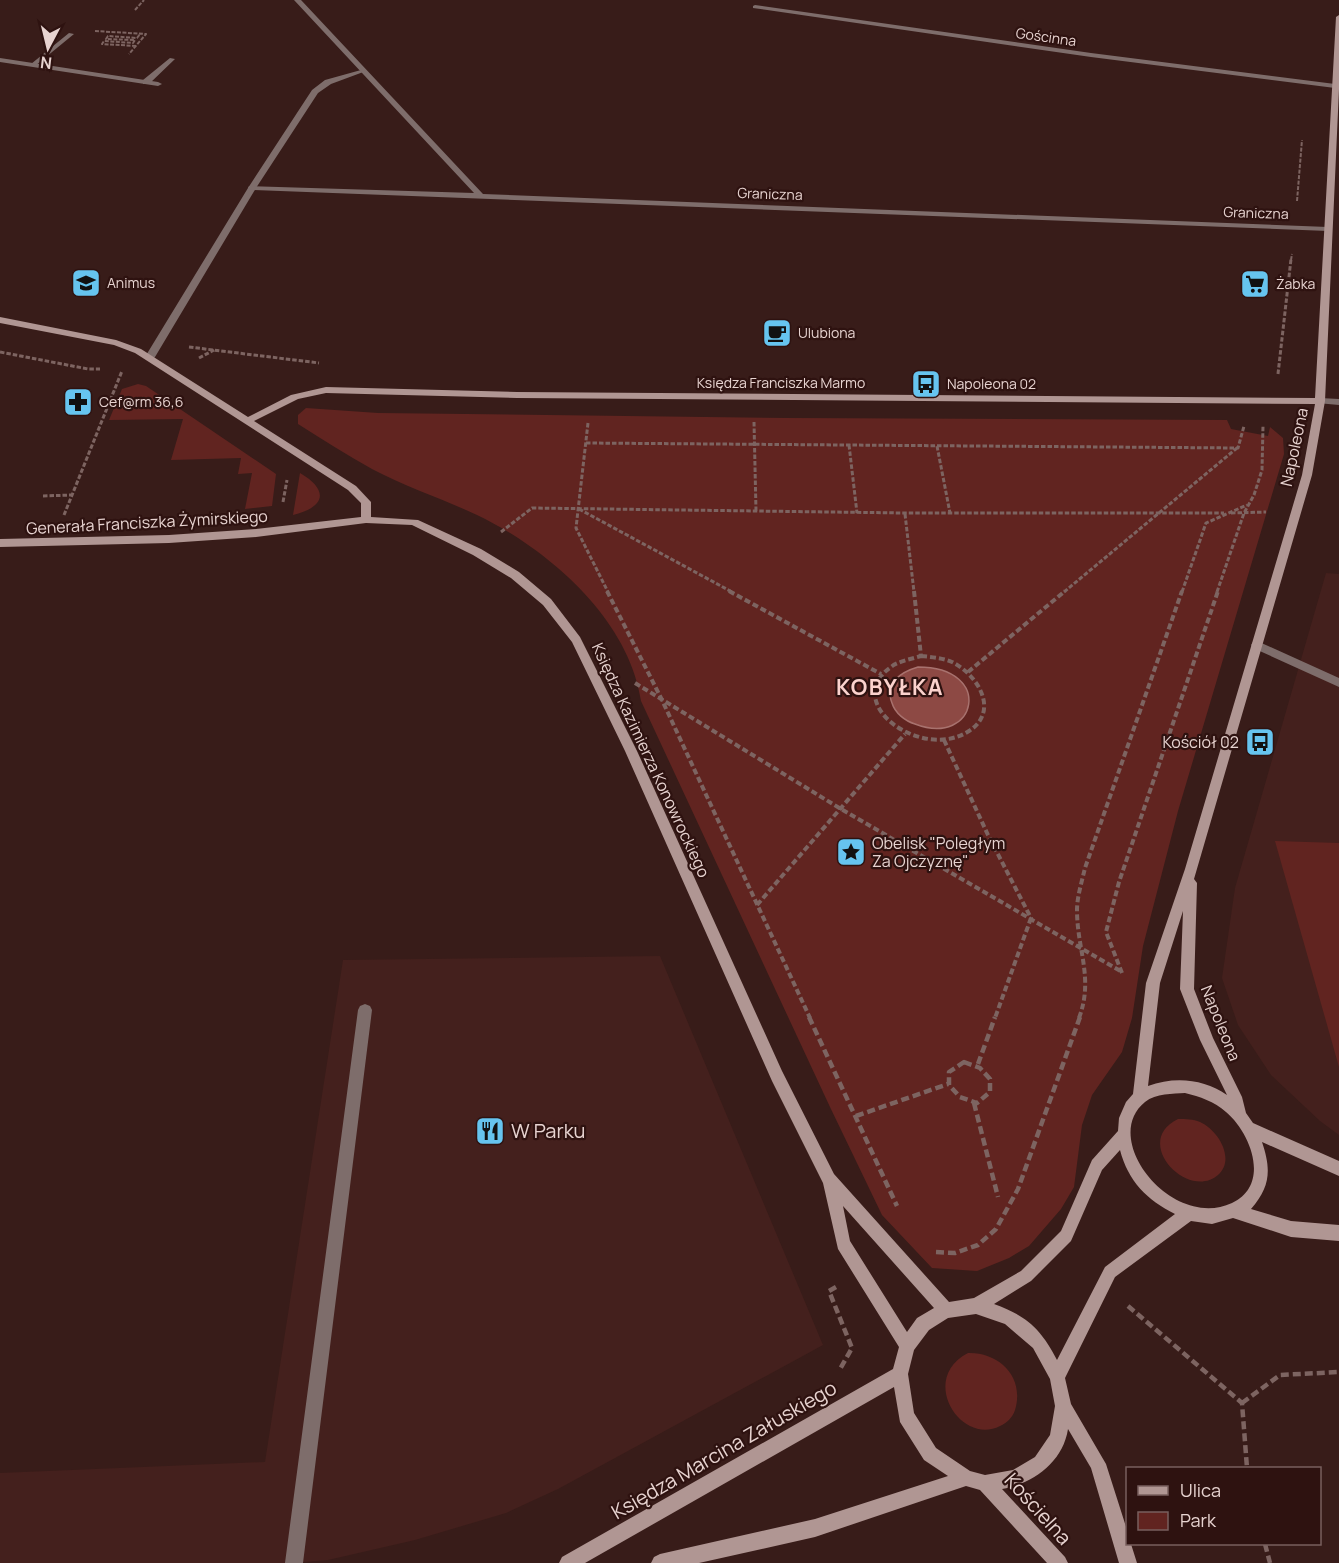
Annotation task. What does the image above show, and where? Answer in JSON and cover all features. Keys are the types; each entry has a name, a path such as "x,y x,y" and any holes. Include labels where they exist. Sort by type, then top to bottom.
{"street":[{"path":"297,0 481,196"},
{"name":"Gościnna","path":"755,7 1091,55 1335,86"},
{"name":"Napoleona","path":"1140,1097 1153,983 1191,869 1307,476 1320,401 1339,17"},
{"path":"33,65 70,34"},
{"path":"146,82 172,59"},
{"path":"0,60 158,84"},
{"path":"150,357 252,188 321,86 342,76 363,71"},
{"name":"Graniczna","path":"252,188 1328,229"},
{"path":"0,320 116,343 150,357 352,488 366,502 366,520"},
{"name":"Księdza Franciszka Marmo","path":"248,421 296,396 309,391 326,390 517,395 1320,401"},
{"path":"1320,401 1339,402"},
{"name":"Generała Franciszka Żymirskiego","path":"0,543 169,539 256,533 366,520"},
{"name":"Księdza Kazimierza Konowrockiego","path":"366,520 414,522 477,552 515,575 547,602 576,640 631,750 777,1076 830,1179"},
{"path":"1257,645 1339,683"},
{"name":"Napoleona","path":"1191,869 1187,989 1207,1040 1235,1097 1239,1114"},
{"path":"294,1563 365,1010"},
{"path":"1185,1086 1216,1096 1239,1114 1251,1130 1260,1149 1262,1173 1253,1196 1235,1211 1216,1216 1189,1213 1148,1189 1130,1162 1124,1135 1130,1110 1140,1097 1164,1087 1185,1086"},
{"path":"1251,1130 1339,1169"},
{"path":"1063,1406 1058,1438 1041,1463 1016,1479 985,1483 966,1478 930,1454 906,1416 900,1374 907,1346 923,1324 946,1311 976,1306 1026,1276 1066,1236 1097,1166 1124,1135"},
{"path":"830,1179 946,1311"},
{"path":"830,1179 843,1244 907,1346"},
{"path":"1235,1211 1292,1229 1339,1233"},
{"path":"1057,1377 1110,1272 1189,1213"},
{"path":"976,1306 1010,1318 1039,1342 1057,1377 1063,1406 1098,1464 1128,1563"},
{"name":"Księdza Marcina Załuskiego","path":"568,1563 900,1374"},
{"path":"660,1563 815,1528 966,1478"},
{"name":"Kościelna","path":"985,1483 1059,1563"}],"path":[{"path":"135,10 144,0"},
{"path":"137,46 102,44 104,41 133,43 135,40 106,39 108,36 137,38 140,34"},
{"path":"140,41 144,37"},
{"path":"1278,376 1295,228"},
{"path":"181,346 325,364"},
{"path":"0,352 88,369 111,368"},
{"path":"68,520 62,520 123,368"},
{"path":"589,413 576,528 662,700 898,1208"},
{"path":"754,415 756,511"},
{"path":"968,672 1238,448 1245,422"},
{"path":"635,683 841,809 1080,946 1122,973 1106,932 1119,882 1244,513 1254,495 1262,470 1262,431"},
{"path":"586,443 1238,448"},
{"path":"849,445 857,513"},
{"path":"937,446 950,513"},
{"path":"282,510 288,473"},
{"path":"44,496 72,495"},
{"path":"896,1253 912,1244 936,1252 955,1252 978,1245 996,1229 1013,1201 1054,1096 1081,1013 1087,978 1080,946 1077,908 1085,868 1206,523 1247,505"},
{"path":"501,532 532,508 857,513 1157,514 1272,511"},
{"path":"578,508 881,674"},
{"path":"905,513 921,656"},
{"path":"921,656 954,663 968,672 979,685 985,699 984,713 976,726 962,736 944,740 925,740 905,734 890,724 880,712 875,699 875,686 881,674 891,664 905,658 921,656"},
{"path":"757,905 905,734"},
{"path":"944,740 988,835 1031,918 978,1064"},
{"path":"964,1062 978,1064 989,1075 991,1089 983,1100 974,1102 962,1100 956,1096 948,1084 949,1072 958,1063 964,1062"},
{"path":"855,1116 948,1084"},
{"path":"974,1102 998,1197"},
{"path":"829,1291 852,1348 842,1368 833,1374"},
{"path":"1125,1304 1242,1403 1246,1467"},
{"path":"1242,1403 1280,1375 1339,1372"},
{"path":"1265,1545 1270,1563"}],"shaded area":[{"path":"1326,573 1339,574 1339,1135 1320,1121 1271,1075 1238,1025 1222,978 1235,888"},
{"path":"918,667 943,670 959,679 967,691 969,704 963,717 952,725 936,728 915,724 904,719 895,710 890,696 892,684 900,675"},
{"path":"660,956 823,1345 558,1489 506,1513 415,1540 328,1560 293,1563 0,1563 0,1473 265,1462 343,960"}],"green space":[{"path":"138,384 146,386 276,474 272,506 245,509 252,473 238,474 241,458 171,460 183,419 109,420 122,389"},
{"path":"306,408 378,413 1227,420 1231,429 1268,436 1270,427 1283,438 1284,454 1178,811 1143,946 1132,1018 1122,1052 1092,1095 1082,1125 1074,1187 1061,1209 1029,1246 1009,1258 977,1271 932,1268 882,1215 641,701 633,671 620,642 603,615 557,567 504,529 372,469 298,424 298,415"},
{"path":"300,473 316,486 320,497 312,507 293,515"},
{"path":"1275,841 1339,843 1339,1067"},
{"path":"1178,1119 1200,1122 1213,1131 1218,1138 1225,1153 1225,1161 1218,1175 1206,1181 1192,1180 1180,1175 1169,1165 1162,1154 1160,1141 1165,1129"},
{"path":"968,1353 990,1357 999,1362 1013,1377 1017,1398 1015,1410 1009,1420 1000,1426 985,1430 972,1427 960,1419 951,1407 946,1393 946,1378 953,1364"}],"place":[{"name":"Animus","path":"86,283"},
{"name":"Żabka","path":"1255,284"},
{"name":"Ulubiona","path":"777,333"},
{"name":"Napoleona 02","path":"926,384"},
{"name":"Cef@rm 36,6","path":"78,402"},
{"name":"Kościół 02","path":"1260,742"},
{"name":"Obelisk \"Poległym Za Ojczyznę\"","path":"851,852"},
{"name":"W Parku","path":"490,1131"}],"district":[{"name":"KOBYŁKA","path":"890,687"}]}
